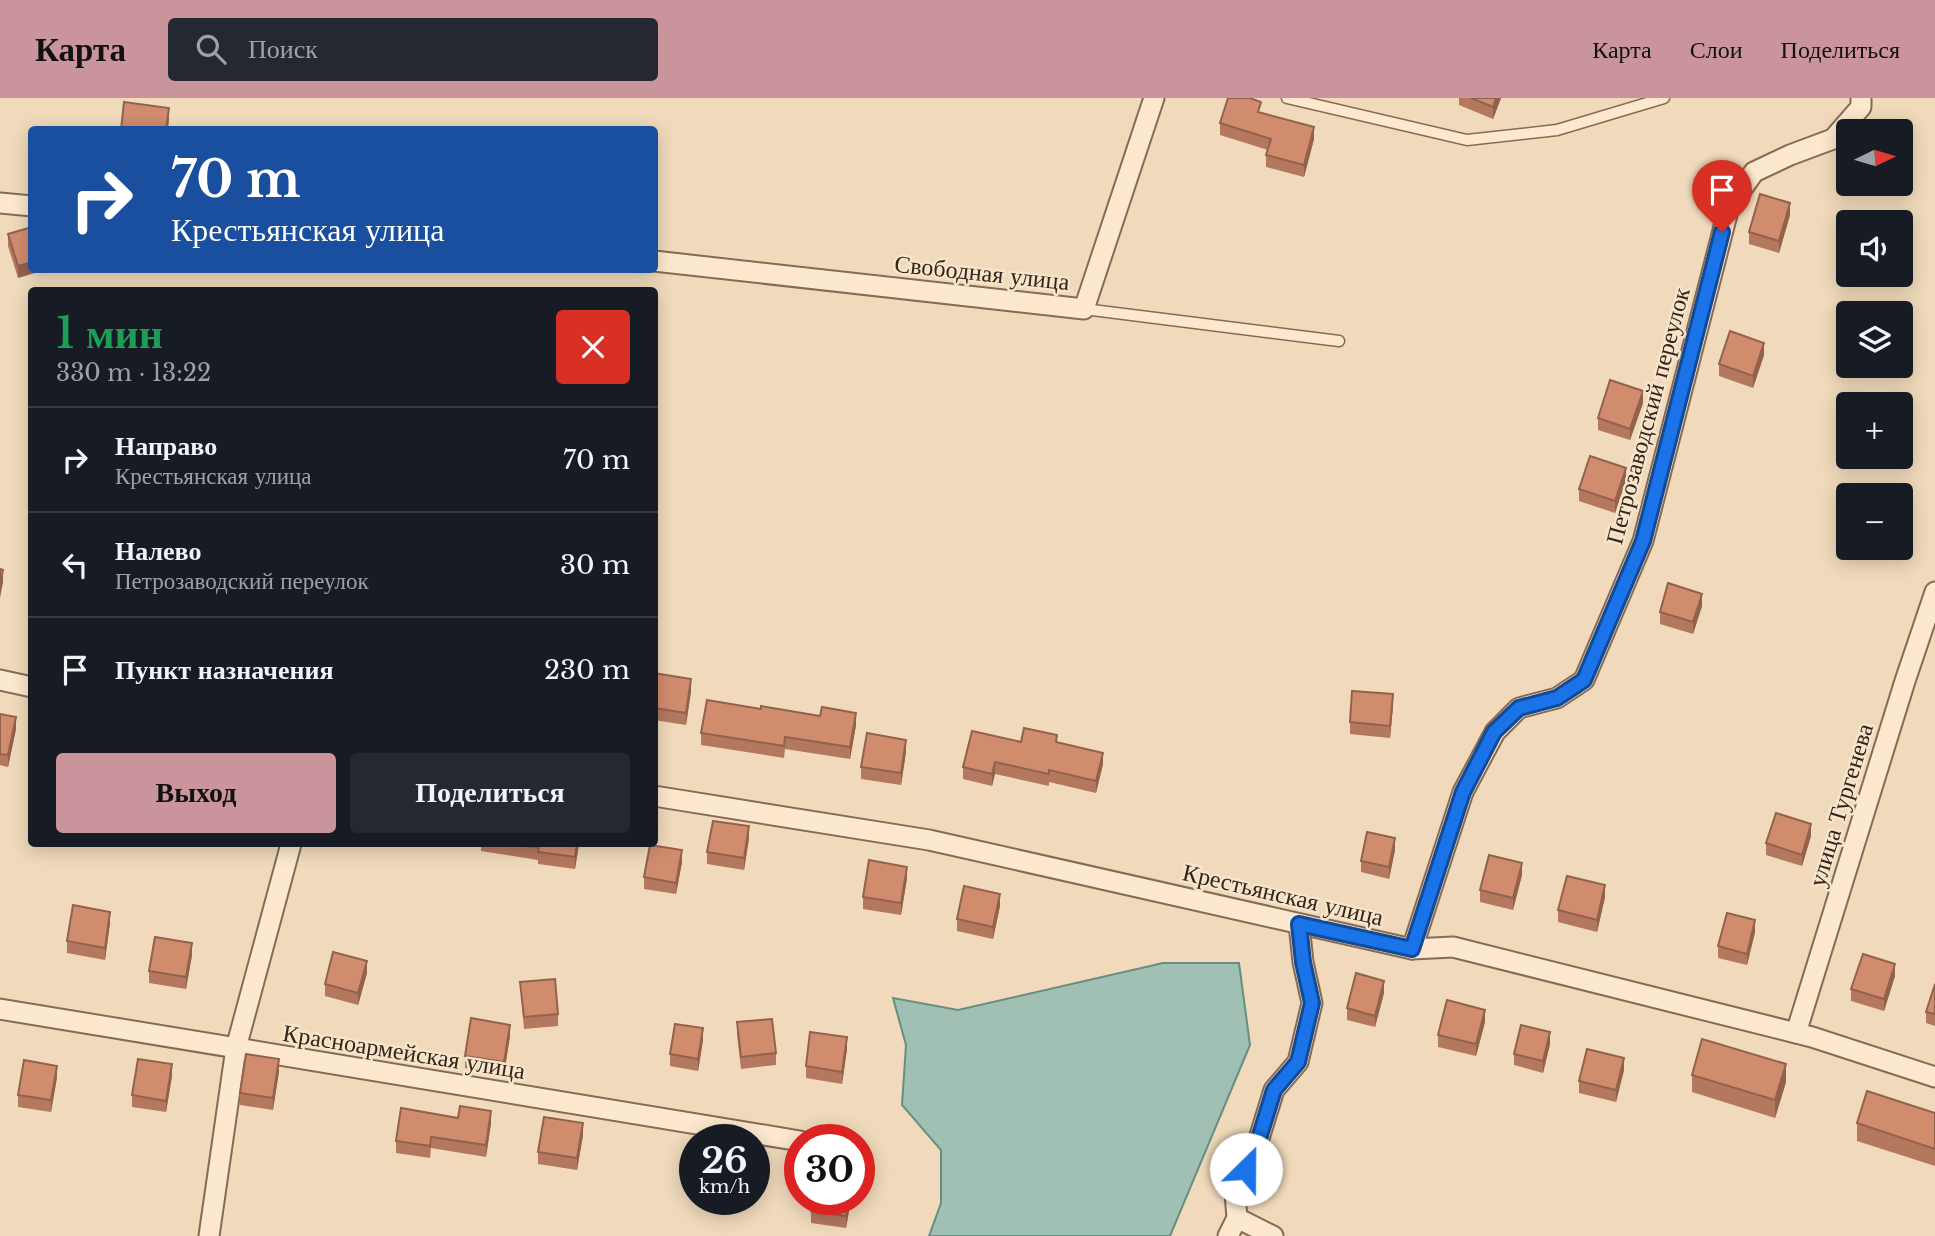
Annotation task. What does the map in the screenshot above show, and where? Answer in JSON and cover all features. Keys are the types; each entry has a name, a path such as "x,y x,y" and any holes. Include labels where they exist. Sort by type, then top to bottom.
{"street":[{"name":"Свободная улица","path":"658,261 1084,309 1154,98"},
{"name":"Петрозаводский переулок","path":"1412,949 1463,792 1494,732 1519,708 1557,698 1584,680 1643,541 1729,207 1754,172 1833,139 1861,107 1861,98"},
{"path":"0,203 28,206"},
{"name":"улица Тургенева","path":"1796,1033 1935,592"},
{"path":"0,680 28,686"},
{"name":"Крестьянская улица","path":"658,797 929,841 1412,949 1453,947 1796,1033 1935,1077"},
{"path":"209,1236 236,1048 290,847"},
{"path":"1273,1236 1233,1227 1235,1193 1257,1145 1274,1090 1298,1062 1312,1003 1303,962 1299,924"},
{"name":"Красноармейская улица","path":"0,1009 784,1138"}],"lane":[{"path":"1287,98 1467,140 1557,130 1664,98"},
{"path":"1084,309 1339,341"}],"shaded area":[{"path":"1163,963 1239,963 1250,1045 1170,1236 929,1236 941,1203 941,1150 902,1105 906,1045 893,998 958,1010"}],"building":[{"path":"1228,98 1250,98 1261,102 1258,112 1314,127 1304,165 1266,155 1271,139 1220,123"},
{"path":"1471,98 1496,98 1493,107"},
{"path":"124,102 169,108 167,126 121,126"},
{"path":"1760,194 1790,203 1779,241 1749,232"},
{"path":"28,228 28,263 18,266 8,234"},
{"path":"1730,331 1764,343 1753,376 1719,364"},
{"path":"1610,380 1643,391 1630,429 1598,418"},
{"path":"1590,456 1626,468 1615,501 1579,489"},
{"path":"1668,583 1702,594 1693,622 1660,612"},
{"path":"658,674 691,679 686,713 658,709"},
{"path":"1352,691 1393,694 1390,726 1350,722"},
{"path":"707,700 820,716 822,707 856,713 850,747 785,737 784,746 701,733"},
{"path":"0,714 16,717 8,755 0,754"},
{"path":"1024,728 1057,735 1056,742 1103,753 1096,781 1049,770 1049,774 995,762 992,774 963,767 972,731 1021,742"},
{"path":"867,733 906,740 901,773 861,767"},
{"path":"1776,813 1811,824 1802,855 1766,843"},
{"path":"713,821 749,826 744,858 707,852"},
{"path":"1367,832 1395,838 1389,867 1361,861"},
{"path":"532,847 577,847 575,857 538,852 539,848"},
{"path":"650,847 682,850 676,883 644,877"},
{"path":"1489,855 1522,863 1513,898 1480,890"},
{"path":"869,860 907,867 901,903 863,897"},
{"path":"1567,876 1605,885 1597,920 1558,910"},
{"path":"964,886 1000,894 993,927 957,919"},
{"path":"73,905 110,912 105,948 67,941"},
{"path":"1727,913 1755,920 1747,954 1718,946"},
{"path":"155,937 192,943 186,977 149,971"},
{"path":"333,952 367,961 358,993 325,984"},
{"path":"1863,954 1895,964 1884,999 1851,989"},
{"path":"1356,973 1384,981 1375,1016 1347,1008"},
{"path":"555,979 558,1014 524,1017 520,982"},
{"path":"1935,984 1935,1014 1926,1012"},
{"path":"1447,1000 1485,1010 1476,1044 1438,1035"},
{"path":"471,1018 510,1025 504,1062 465,1056"},
{"path":"772,1019 776,1053 741,1057 737,1022"},
{"path":"675,1024 703,1028 698,1059 670,1054"},
{"path":"1521,1025 1550,1032 1543,1061 1514,1054"},
{"path":"810,1032 847,1037 842,1072 806,1066"},
{"path":"1702,1039 1786,1064 1775,1100 1692,1075"},
{"path":"1587,1049 1624,1058 1616,1090 1579,1081"},
{"path":"246,1054 279,1059 273,1098 240,1093"},
{"path":"138,1059 172,1064 166,1101 132,1095"},
{"path":"24,1060 57,1066 51,1100 18,1095"},
{"path":"1867,1091 1935,1113 1935,1149 1857,1123"},
{"path":"460,1106 491,1111 486,1145 431,1137 430,1146 396,1141 401,1108 458,1118"},
{"path":"544,1117 583,1123 577,1158 538,1152"}],"route":[{"path":"1246,1169 1257,1145 1274,1090 1298,1062 1312,1003 1303,962 1299,924 1412,949 1463,792 1494,732 1519,708 1557,698 1584,680 1643,541 1722,232"}]}
